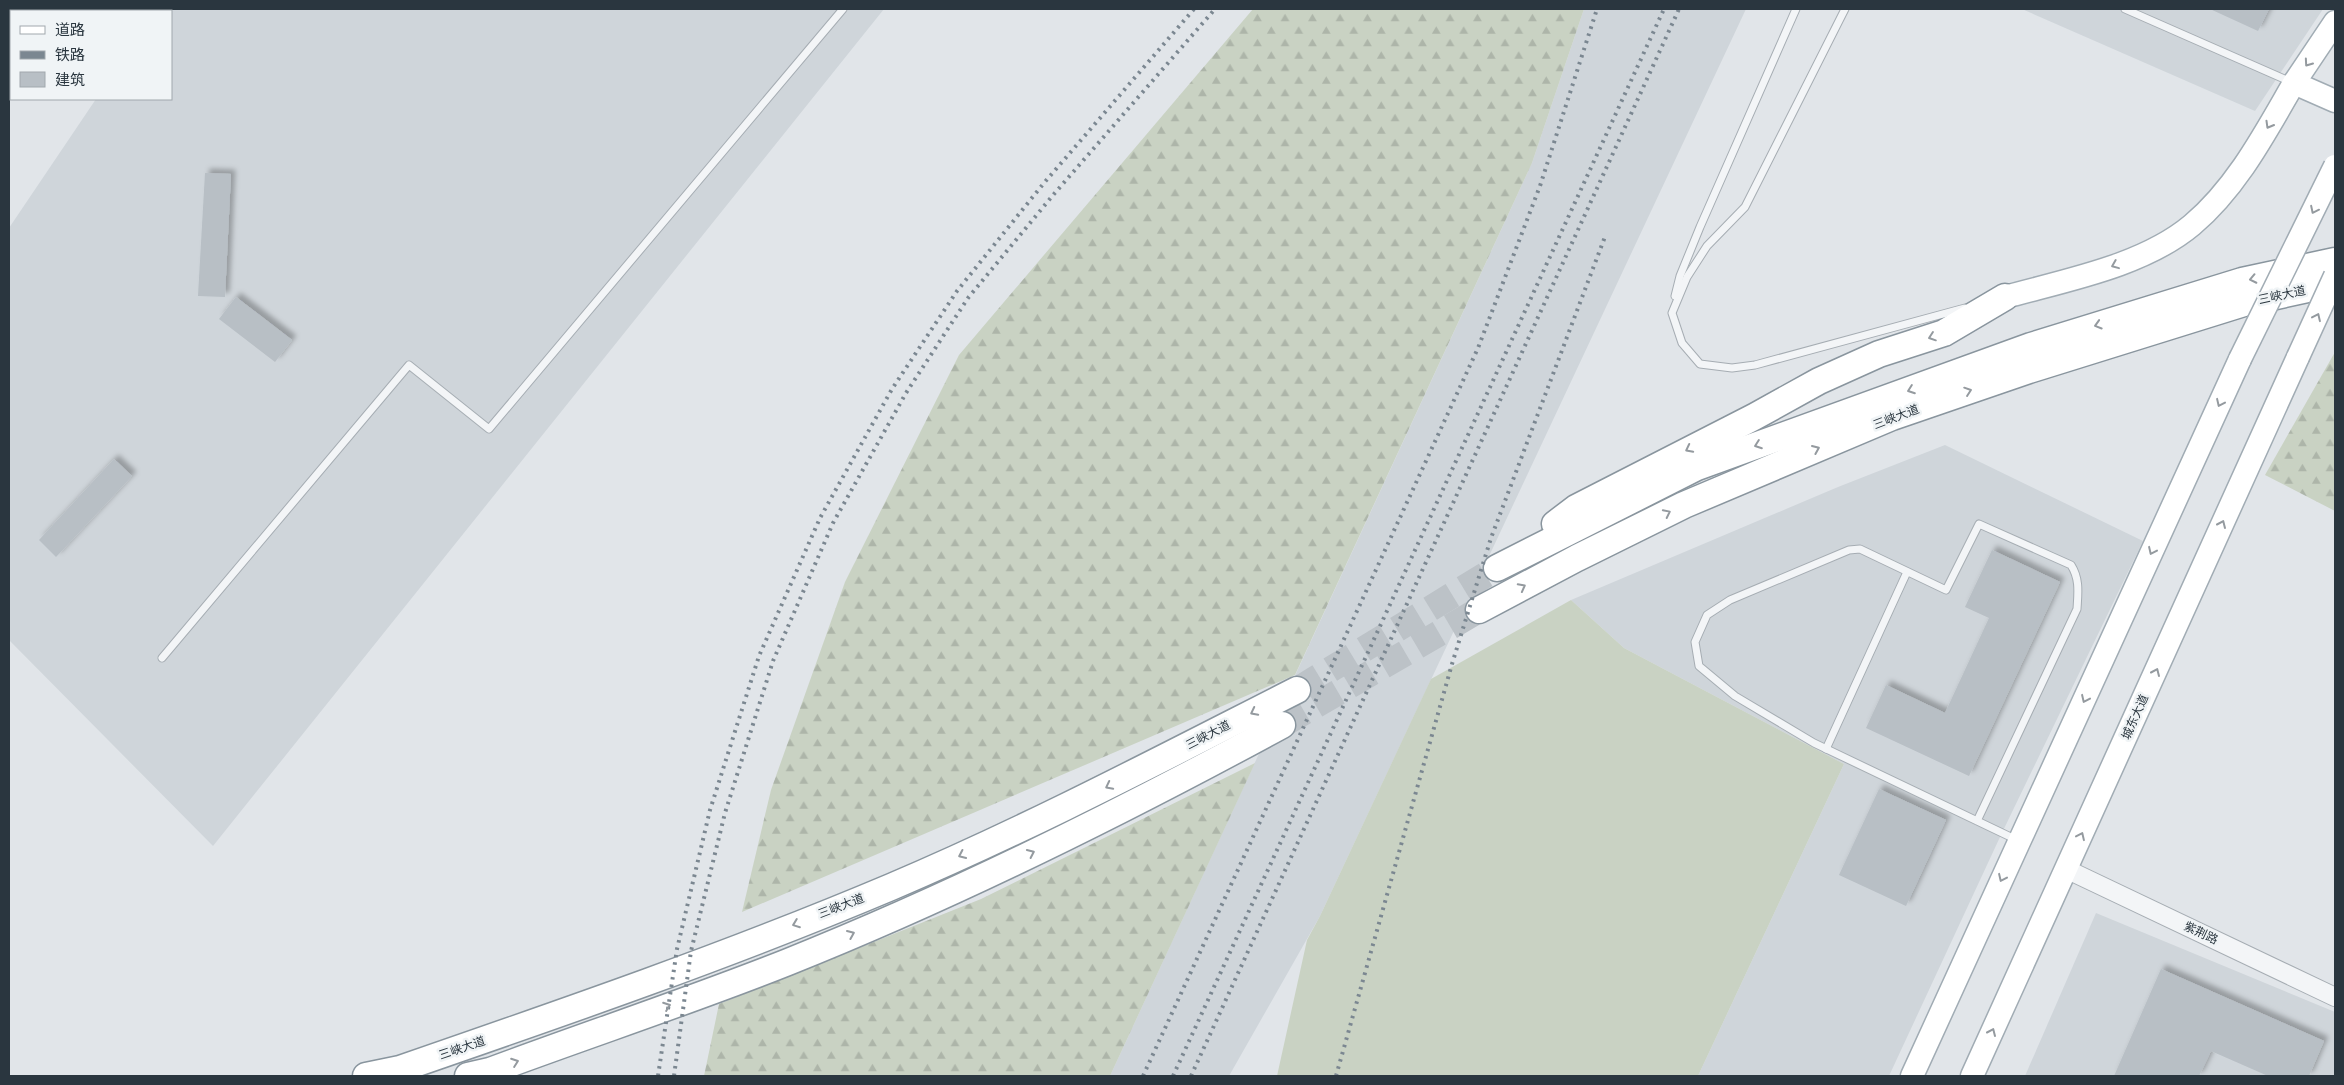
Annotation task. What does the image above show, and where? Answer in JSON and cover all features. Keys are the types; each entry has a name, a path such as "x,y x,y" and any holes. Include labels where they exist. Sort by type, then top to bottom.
{"highway":[{"name":"三峡大道","path":"2005,297 1944,333 1880,354 1819,381 1754,417 1576,508 1497,568 1697,467 2031,346 2242,281 2335,261"},
{"name":"三峡大道","path":"1479,610 1577,558 1684,505 1892,417 2029,370 2244,303 2335,283"},
{"name":"三峡大道","path":"366,1076 400,1069 598,1001 892,887 1070,805 1297,690"},
{"path":"468,1076 490,1071 788,962 924,902 1125,809 1282,725"}],"main road":[{"path":"2005,297 2108,268 2160,246 2192,225 2220,197 2241,170 2294,83 2335,22"},
{"path":"2294,83 2335,101"},
{"path":"1912,1076 2240,359 2335,166"},
{"name":"城东大道","path":"1972,1076 2335,276"}],"street":[{"name":"紫荆路","path":"2066,868 2335,997"}],"lane":[{"path":"162,658 409,365 489,429 843,9"},
{"path":"1796,9 1700,226 1680,276 1672,313 1682,344 1700,364 1732,368 1754,365 2005,297"},
{"path":"1672,313 1687,277 1707,246 1746,207 1845,9"},
{"path":"2125,9 2294,83"},
{"path":"1977,821 2077,609 2079,587 2071,565 1979,524 1946,590 1860,549 1849,550 1730,600 1707,615 1695,642 1699,666 1735,696 1826,749 2019,842"},
{"path":"1826,749 1907,572"}],"shaded area":[{"path":"884,9 213,846 9,640 9,228 95,100 172,100 172,10 155,10"},
{"path":"1584,9 1746,9 1320,916 1229,1076 1110,1076 1532,163"},
{"path":"2022,9 2323,9 2255,111"},
{"path":"1945,445 2143,541 2000,837 1889,1076 1698,1076 1844,764 1624,648 1571,600 1838,487"},
{"path":"2096,913 2335,1012 2335,1076 2025,1076"}],"green space":[{"path":"1253,9 1584,9 1532,163 1295,675 742,912 771,790 845,582 959,355"},
{"path":"2335,352 2335,511 2265,475"},
{"path":"1571,600 1624,648 1844,764 1698,1076 1277,1076 1307,940 1431,679"},
{"path":"1255,763 1110,1076 704,1076 719,1004 981,899"}],"building":[{"path":"2210,9 2269,9 2258,31"},
{"path":"205,173 231,174 225,297 198,296"},
{"path":"236,297 292,340 275,362 219,319"},
{"path":"114,459 132,476 56,557 39,540"},
{"path":"1992,550 2060,582 1969,776 1866,728 1886,685 1945,713 1989,618 1965,607"},
{"path":"1879,789 1946,820 1906,906 1839,875"},
{"path":"2161,969 2324,1041 2309,1076 2268,1076 2211,1051 2199,1076 2114,1076"}],"tunnel":[{"path":"1297,690 1497,568"},
{"path":"1282,725 1479,610"}],"railway":[{"path":"658,1076 677,949 710,810 759,656 820,518 892,389 957,291 1044,183 1194,9"},
{"path":"674,1076 691,951 725,813 773,661 833,523 906,393 968,298 1054,194 1215,9"},
{"path":"1143,1076 1478,348 1540,186 1597,9"},
{"path":"1173,1076 1664,9"},
{"path":"1191,1076 1679,9"},
{"path":"1336,1076 1452,664 1491,538 1606,234"}]}
